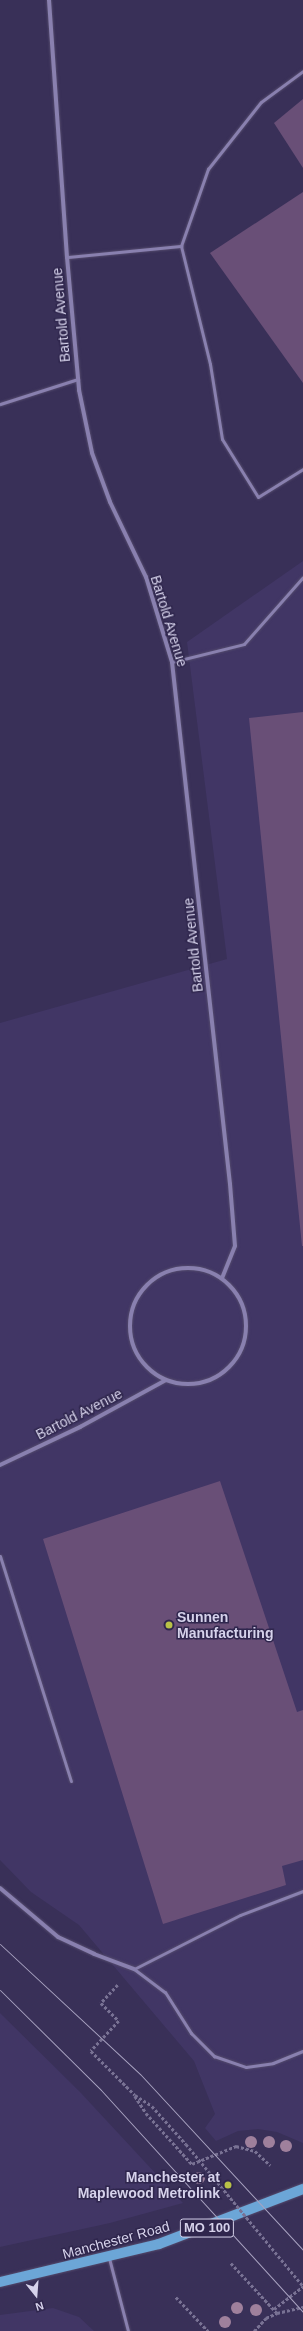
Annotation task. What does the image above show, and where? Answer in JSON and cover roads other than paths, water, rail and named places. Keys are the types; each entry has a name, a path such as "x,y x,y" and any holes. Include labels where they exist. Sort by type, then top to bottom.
{"main road":[{"name":"Manchester Road","path":"0,2282 109,2258 211,2226 303,2189"}],"street":[{"name":"Bartold Avenue","path":"49,0 67,257 78,379 92,454 110,502 146,577 172,662 233,1215 235,1246 222,1279"},
{"path":"182,1269 206,1271 222,1279 236,1292 244,1309 247,1327 243,1346 234,1362 221,1375 197,1383 184,1384 166,1380 150,1370 139,1358 132,1342 131,1319 141,1292 154,1279 170,1271 182,1269"},
{"name":"Bartold Avenue","path":"0,1465 80,1427 166,1380"},
{"path":"0,1888 58,1937 94,1954 134,1969"}],"lane":[{"path":"303,71 262,102 208,169 181,246 210,364 222,439 258,496 303,469"},
{"path":"67,257 181,246"},
{"path":"0,404 78,379"},
{"path":"172,662 244,644 303,577"},
{"path":"0,1556 71,1781"},
{"path":"303,1891 240,1915 134,1969 165,1992 191,2033 214,2056 246,2067 273,2063 303,2051"},
{"path":"109,2258 128,2331"}],"tram line":[{"path":"0,1944 141,2075 303,2250"},
{"path":"0,1990 101,2090 303,2312"}],"place":[{"name":"Sunnen Manufacturing","path":"169,1625"},
{"name":"Manchester at Maplewood Metrolink","path":"228,2185"}]}
